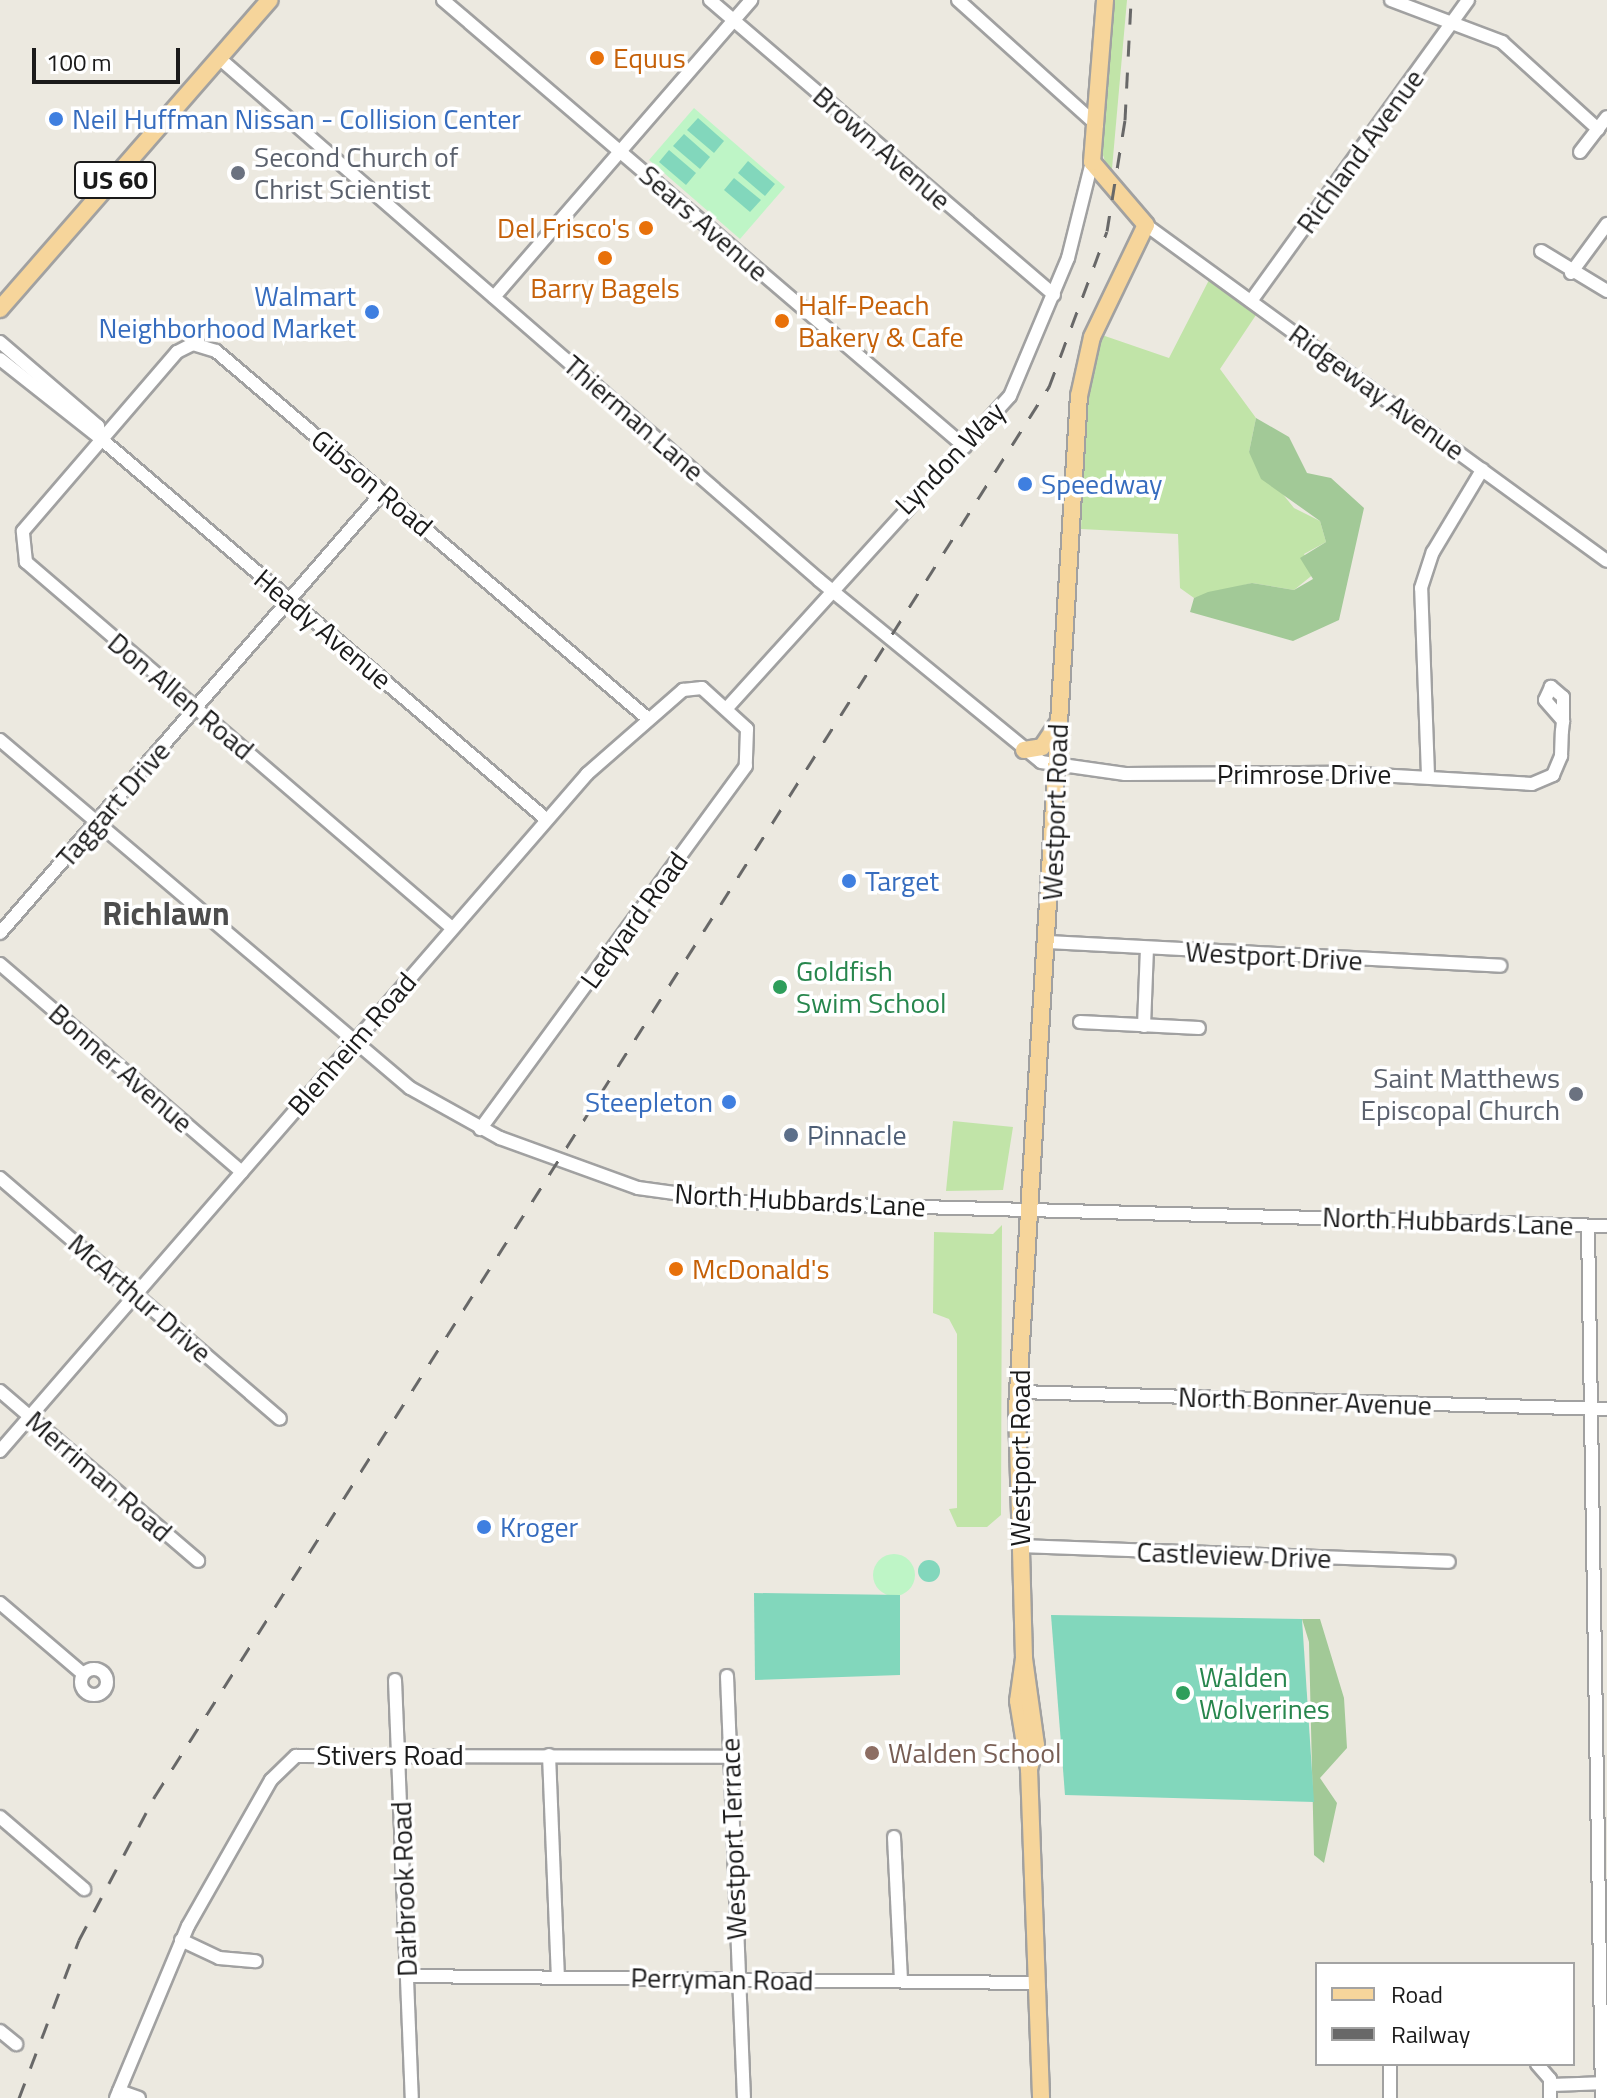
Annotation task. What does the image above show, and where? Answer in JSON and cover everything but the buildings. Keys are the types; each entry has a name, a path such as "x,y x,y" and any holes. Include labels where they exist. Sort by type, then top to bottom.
{"main road":[{"name":"US 60","path":"0,309 270,0"},
{"path":"1105,0 1092,162 1146,225"},
{"name":"Westport Road","path":"1041,2098 1029,1769 1037,1751 1034,1689 1024,1658 1019,1546 1019,1392 1025,1208 1049,942 1058,723 1084,364 1146,225"},
{"path":"1024,750 1042,747 1058,723"}],"street":[{"name":"Sears Avenue","path":"443,0 965,447"},
{"name":"Brown Avenue","path":"710,0 1054,295"},
{"path":"494,297 751,0"},
{"path":"958,0 1097,125"},
{"path":"1391,0 1502,42 1598,129"},
{"name":"Richland Avenue","path":"1251,301 1468,0"},
{"name":"Thierman Lane","path":"219,58 831,589 1024,750 1056,767"},
{"path":"1069,97 1099,94"},
{"path":"1580,152 1607,117"},
{"name":"Lyndon Way","path":"727,708 831,589 1010,396 1054,295 1092,162"},
{"name":"Ridgeway Avenue","path":"1146,225 1607,561"},
{"path":"1571,273 1606,228"},
{"path":"1541,251 1571,273 1607,291"},
{"name":"Heady Avenue","path":"0,342 98,426 100,438"},
{"name":"Gibson Road","path":"100,438 177,352 200,344 383,492 647,718"},
{"name":"Heady Avenue","path":"0,359 100,438 546,819"},
{"name":"Don Allen Road","path":"100,438 23,531 24,557 452,928"},
{"path":"1428,775 1421,588 1433,552 1482,470"},
{"name":"Taggart Drive","path":"0,933 383,492"},
{"name":"Blenheim Road","path":"0,1451 546,819 647,718 691,686 727,708"},
{"name":"Ledyard Road","path":"480,1129 746,766 751,739 727,708"},
{"name":"Primrose Drive","path":"1056,767 1428,775 1532,784 1550,777 1559,767 1563,721"},
{"name":"North Hubbards Lane","path":"0,740 353,1044 480,1129 638,1188 685,1197 1607,1226"},
{"name":"Westport Drive","path":"1049,942 1500,966"},
{"path":"1144,1026 1147,948"},
{"name":"Bonner Avenue","path":"0,964 242,1172"},
{"path":"1080,1022 1199,1028"},
{"name":"McArthur Drive","path":"0,1178 280,1419"},
{"path":"1588,1226 1592,1409 1602,1618 1602,2098"},
{"name":"Merriman Road","path":"0,1391 198,1561"},
{"name":"North Bonner Avenue","path":"1019,1392 1607,1409"},
{"name":"Castleview Drive","path":"1019,1546 1449,1562"},
{"path":"0,1603 83,1674"},
{"name":"Westport Terrace","path":"727,1676 744,2098"},
{"name":"Darbrook Road","path":"395,1680 412,2098"},
{"name":"Stivers Road","path":"117,2095 181,1940 285,1763 314,1753 730,1757"},
{"path":"549,1755 558,1978"},
{"path":"0,1817 84,1889"},
{"path":"894,1837 901,1981"},
{"path":"181,1940 219,1958 256,1961"},
{"name":"Perryman Road","path":"407,1976 1037,1983"},
{"path":"0,2031 16,2044"},
{"path":"1390,2066 1390,2098"},
{"path":"1538,2066 1550,2092 1604,2083"},
{"path":"117,2095 139,2098"}],"green space":[{"path":"1111,0 1127,0 1111,180 1102,152"},
{"path":"694,108 785,187 740,239 649,160"},
{"path":"698,118 724,141 714,153 687,130"},
{"path":"684,134 710,157 700,169 673,146"},
{"path":"669,150 696,173 686,185 659,162"},
{"path":"748,161 775,184 765,196 738,173"},
{"path":"734,178 761,200 750,212 724,190"},
{"path":"1210,278 1258,312 1220,369 1256,418 1249,452 1294,508 1320,521 1326,542 1304,554 1315,573 1294,590 1252,583 1194,598 1180,588 1178,534 1081,529 1086,402 1102,335 1169,358"},
{"path":"1256,418 1289,437 1307,473 1331,478 1364,508 1339,620 1293,641 1190,612 1194,598 1208,592 1252,583 1294,590 1313,579 1300,558 1326,542 1320,521 1261,479 1249,452"},
{"path":"953,1121 1013,1127 1003,1190 946,1191"},
{"path":"1002,1225 1001,1515 987,1527 957,1527 949,1509 957,1508 957,1334 949,1319 933,1313 934,1232 993,1234"},
{"path":"894,1554 909,1560 915,1575 909,1590 894,1596 879,1590 873,1575 879,1560"},
{"path":"929,1560 937,1563 940,1571 937,1579 929,1582 921,1579 918,1571 921,1563"},
{"path":"754,1593 900,1595 900,1675 755,1680"},
{"name":"Walden Wolverines","path":"1051,1615 1302,1619 1314,1802 1065,1795"},
{"path":"1302,1619 1320,1619 1344,1698 1347,1748 1320,1778 1337,1803 1324,1863 1314,1855 1309,1642"}],"railway":[{"path":"19,2098 79,1940 155,1796 1049,387 1107,231 1125,120 1131,0"}],"place":[{"name":"Equus","path":"597,58"},
{"name":"Neil Huffman Nissan - Collision Center","path":"56,119"},
{"name":"Second Church of Christ Scientist","path":"238,173"},
{"name":"Del Frisco's","path":"646,228"},
{"name":"Barry Bagels","path":"605,258"},
{"name":"Walmart Neighborhood Market","path":"372,312"},
{"name":"Half-Peach Bakery & Cafe","path":"782,321"},
{"name":"Speedway","path":"1025,484"},
{"name":"Target","path":"849,881"},
{"name":"Goldfish Swim School","path":"780,987"},
{"name":"Saint Matthews Episcopal Church","path":"1576,1094"},
{"name":"Steepleton","path":"729,1102"},
{"name":"Pinnacle","path":"791,1135"},
{"name":"McDonald's","path":"676,1269"},
{"name":"Kroger","path":"484,1527"},
{"name":"Walden Wolverines","path":"1183,1693"},
{"name":"Walden School","path":"872,1753"}],"district":[{"name":"Richlawn","path":"166,913"}]}
